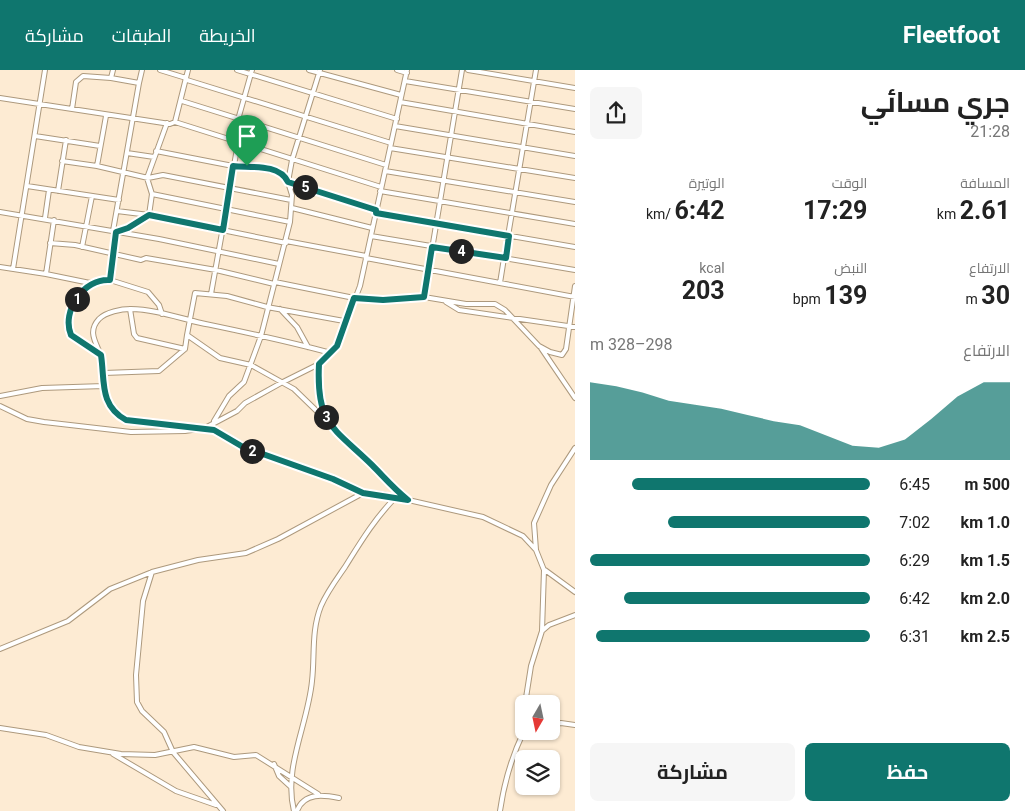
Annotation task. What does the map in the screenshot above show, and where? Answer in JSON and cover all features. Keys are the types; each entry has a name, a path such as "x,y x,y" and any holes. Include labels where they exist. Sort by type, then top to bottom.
{"street":[{"path":"13,269 45,70"},
{"path":"111,78 112,70"},
{"path":"110,280 118,200 142,70"},
{"path":"160,70 391,145 447,157 575,178"},
{"path":"175,122 188,70"},
{"path":"237,70 251,72 312,94 396,119"},
{"path":"309,70 402,96"},
{"path":"0,406 26,419 132,432 185,431 205,428 237,412 245,403 319,364 337,346 344,321 360,286 407,71 397,70"},
{"path":"424,297 462,70"},
{"path":"468,70 495,72 575,88"},
{"path":"500,283 536,70"},
{"path":"232,141 251,72"},
{"path":"212,423 229,396 244,382 251,366 290,222 292,195 288,182 292,160 319,72"},
{"path":"72,109 76,82 83,76 139,83"},
{"path":"405,81 575,109"},
{"path":"0,98 106,116 166,123 175,122 381,189 575,224"},
{"path":"182,100 386,165"},
{"path":"400,102 575,132"},
{"path":"98,166 106,116"},
{"path":"149,215 152,194 147,178 166,123"},
{"path":"395,126 575,156"},
{"path":"35,136 100,146"},
{"path":"58,191 66,140"},
{"path":"211,294 238,143"},
{"path":"156,151 233,166 247,166 278,172 288,182 376,211 436,224 575,247"},
{"path":"127,153 154,157"},
{"path":"62,161 98,166 147,178 163,175 291,200"},
{"path":"385,171 575,202"},
{"path":"27,186 118,200"},
{"path":"45,218 49,190"},
{"path":"152,194 290,222"},
{"path":"82,247 92,196"},
{"path":"292,208 372,228"},
{"path":"117,211 149,215 366,257 428,271 574,297"},
{"path":"0,212 45,218 279,264"},
{"path":"114,231 128,228 149,215"},
{"path":"46,274 54,220"},
{"path":"371,236 575,270"},
{"path":"50,242 141,260 146,258 216,270 354,298 383,300 424,297 466,304 495,304 513,318 539,346 575,398"},
{"path":"0,267 46,274 90,284 110,280 148,292 159,305 162,314"},
{"path":"90,284 75,302 68,321 68,328 76,339 101,355"},
{"path":"539,346 550,352 562,355 566,349 575,286"},
{"path":"104,373 159,370 185,349 195,293 244,299 267,307 344,321"},
{"path":"440,299 459,310 575,328"},
{"path":"130,309 136,338 185,349"},
{"path":"330,353 162,314 130,309 108,313 99,318 94,327 94,341 101,355 104,373 104,396 118,416 126,420 205,428 275,460 333,479 363,493 396,497 483,517 523,536 536,550"},
{"path":"280,309 297,327 308,347"},
{"path":"188,335 220,358 251,366 294,389 306,398 328,422"},
{"path":"319,364 320,400 332,429 374,466 392,488 408,500"},
{"path":"0,396 42,388 104,386"},
{"path":"526,695 531,666 542,631 544,570 536,550 534,522 541,503 575,448"},
{"path":"0,649 68,621 110,589 152,572 198,560 246,552 278,539 363,493"},
{"path":"318,794 304,801 295,811 290,799 292,777 312,683 314,632 328,590 380,512 396,497"},
{"path":"544,570 575,592"},
{"path":"152,572 143,601 135,690 137,702 142,711 164,732 173,752 210,794 222,811"},
{"path":"542,631 549,625 575,615"},
{"path":"560,722 575,726"},
{"path":"0,728 46,735 79,746 109,752 156,755 194,747 234,757 256,755 274,764 318,794 339,798"},
{"path":"500,811 516,745 519,740"},
{"path":"109,752 176,791 216,805"},
{"path":"274,764 279,776 291,787"}],"route":[{"path":"233,166 247,166 278,172 288,182 376,210 376,213 509,236 506,258 432,247 424,297 383,300 354,298 344,321 337,346 319,364 318,385 320,400 332,429 374,466 392,488 408,500 382,494 363,493 333,479 275,460 243,447 214,430 126,420 118,416 104,396 104,373 101,355 71,335 68,328 70,312 81,293 90,284 110,280 116,232 128,228 149,215 223,230 233,166"}]}
